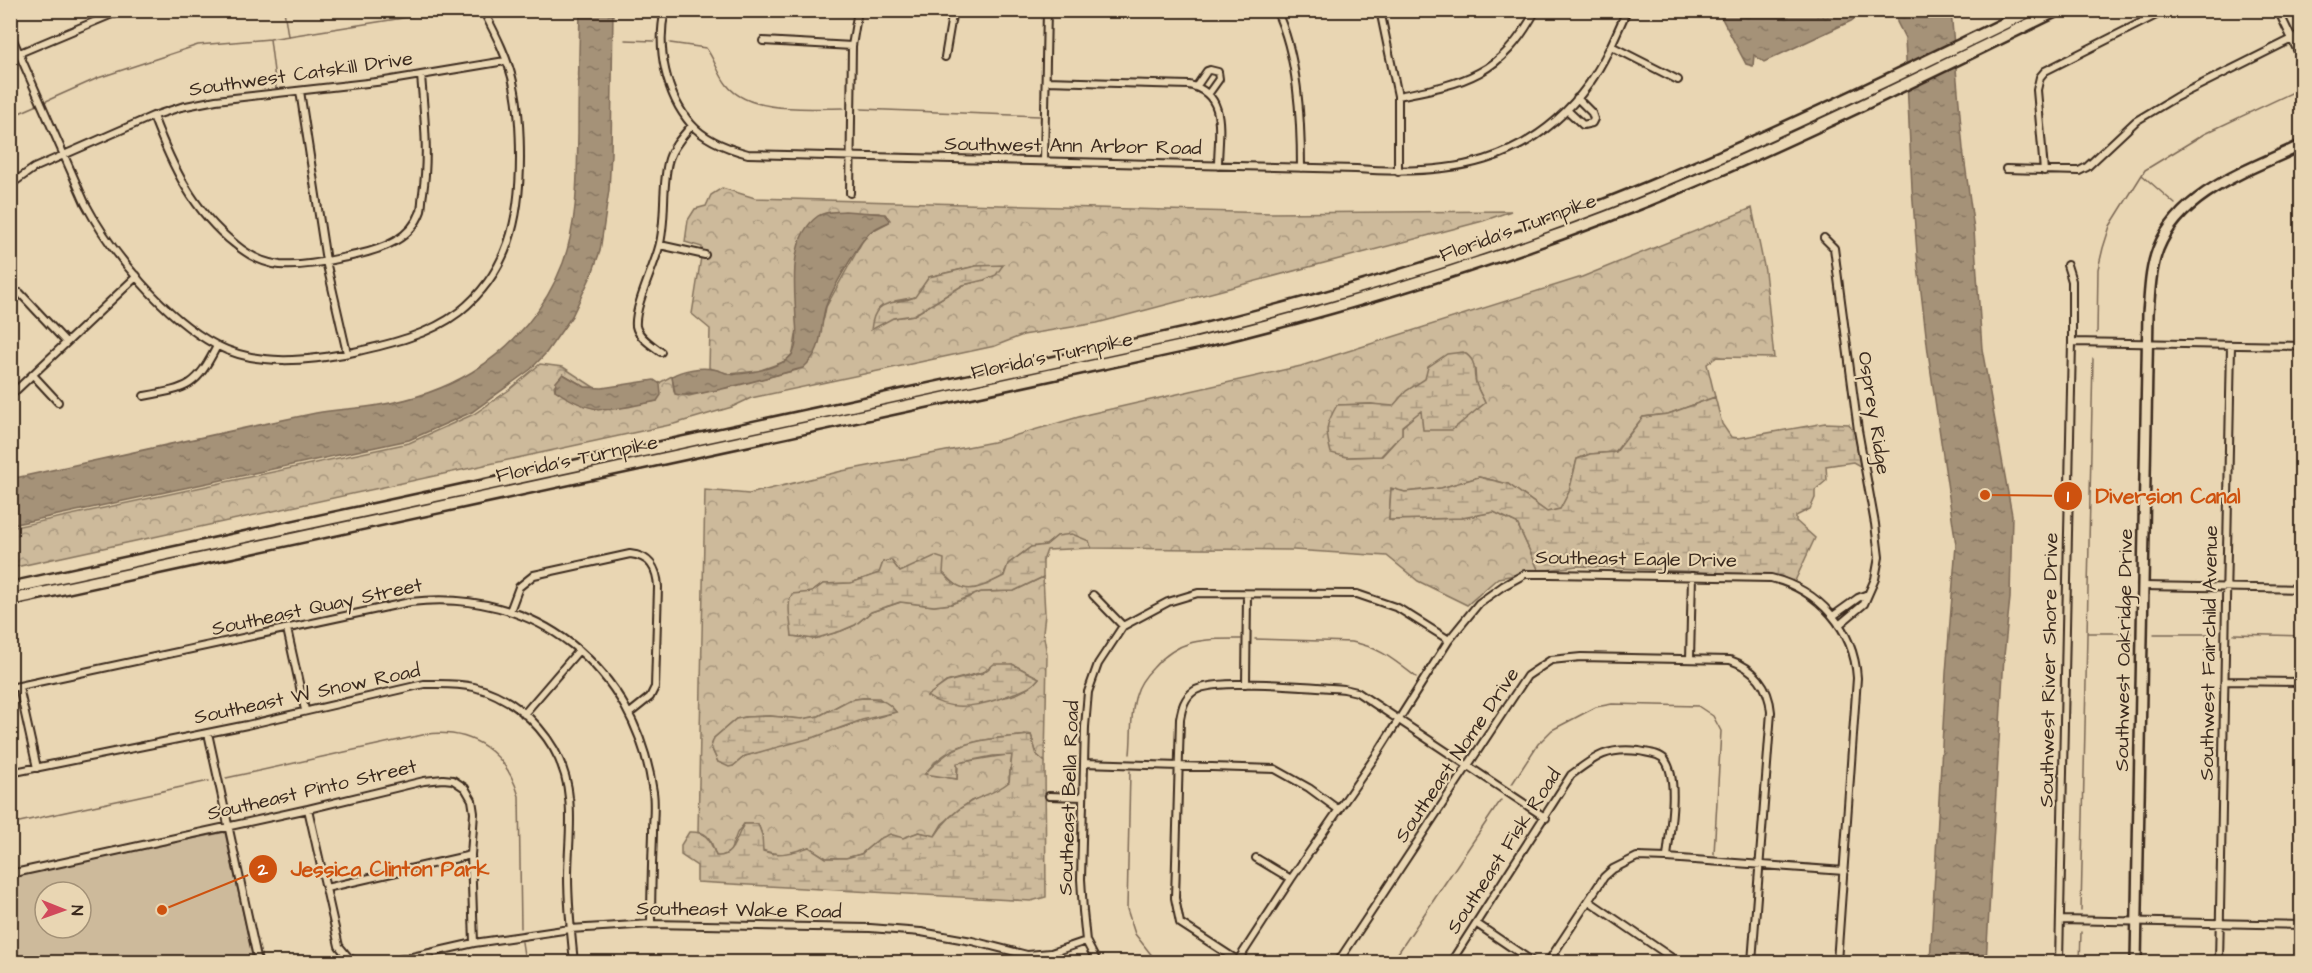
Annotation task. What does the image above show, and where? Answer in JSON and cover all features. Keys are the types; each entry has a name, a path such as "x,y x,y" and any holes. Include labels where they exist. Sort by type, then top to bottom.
{"highway":[{"name":"Florida's Turnpike","path":"10,588 1193,332 1284,310 1473,252 1584,213 1687,172 2032,10"},
{"name":"Florida's Turnpike","path":"10,600 859,417 1287,321 1386,293 1477,264 1692,182 1900,87 2058,10"}],"street":[{"path":"10,57 122,10"},
{"path":"10,33 96,224 162,304 217,346 273,361 316,359 417,335 458,313 482,290 501,262 513,231 520,192 520,129 514,84 500,41 483,10"},
{"name":"Southwest Ann Arbor Road","path":"666,10 663,45 667,79 677,103 692,125 722,144 748,154 1398,172 1473,165 1508,152 1540,134 1567,110 1589,83 1611,46 1628,10"},
{"path":"850,193 852,46 858,10"},
{"path":"945,57 953,10"},
{"path":"1044,161 1047,10"},
{"path":"1276,10 1295,76 1301,128 1301,168"},
{"path":"1380,10 1398,96 1398,172"},
{"path":"1398,96 1464,81 1490,68 1513,46 1536,10"},
{"path":"2044,171 2037,90 2044,70 2166,10"},
{"path":"2278,10 2301,60"},
{"path":"2006,169 2079,171 2087,167 2136,121 2176,96 2301,34"},
{"path":"763,41 852,46"},
{"path":"1611,46 1678,80"},
{"name":"Southwest Catskill Drive","path":"10,185 34,168 153,116 181,107 216,100 421,75 506,61"},
{"path":"1196,87 1207,71 1214,70 1218,72 1219,79 1209,93"},
{"path":"153,116 167,153 185,189 206,218 249,256 277,265 300,265 373,251 394,243 410,228 421,211 427,149 421,75"},
{"path":"1046,81 1196,87 1209,93 1216,105 1218,117 1218,166"},
{"path":"300,91 326,261 347,353"},
{"path":"1567,110 1584,125 1592,123 1594,116 1577,98"},
{"path":"661,352 636,328 638,312 660,245 669,159 679,141 692,125"},
{"name":"Southwest Oakridge Drive","path":"2136,963 2148,313 2152,269 2159,248 2170,228 2188,207 2214,187 2301,145"},
{"name":"Osprey Ridge","path":"1824,238 1834,248 1858,430 1878,542 1878,570 1864,604 1839,625"},
{"path":"660,245 705,255"},
{"name":"Southwest River Shore Drive","path":"2059,963 2072,342 2072,281 2067,265"},
{"path":"10,396 137,276"},
{"path":"20,293 66,342"},
{"path":"2072,342 2301,346"},
{"name":"Southwest Fairchild Avenue","path":"2220,963 2231,345"},
{"path":"144,396 179,390 196,381 217,346"},
{"path":"33,375 58,402"},
{"path":"510,611 519,587 534,575 630,554 648,560 656,570 658,586 656,687 646,702 630,713"},
{"name":"Southeast Eagle Drive","path":"1238,962 1291,879 1399,720 1449,640 1479,603 1525,574 1760,577 1783,581 1811,595 1833,616 1854,658 1857,678 1837,963"},
{"path":"1690,659 1692,576"},
{"path":"2144,586 2301,589"},
{"name":"Southeast Bella Road","path":"1097,963 1086,941 1082,879 1088,692 1098,664 1123,626 1168,602 1198,593 1357,594 1398,608 1449,640"},
{"path":"1246,684 1247,594"},
{"path":"1833,616 1858,598 1868,594"},
{"path":"1093,595 1123,626"},
{"name":"Southeast Quay Street","path":"10,688 375,609 432,600 458,600 510,611 557,633 579,650 602,673 630,713 644,753 653,793 651,924"},
{"path":"1851,604 1857,611"},
{"path":"287,629 305,710"},
{"path":"524,714 579,650"},
{"name":"Southeast Nome Drive","path":"1338,963 1527,676 1551,660 1581,657 1722,659 1746,667 1761,682 1769,697 1771,712 1752,963"},
{"path":"2225,681 2301,682"},
{"name":"Southeast W Snow Road","path":"10,773 207,733 424,684 472,687 494,694 524,714 546,734 565,777 569,798 570,929 574,963"},
{"path":"1238,962 1180,923 1176,912 1178,766 1182,705 1192,691 1204,685 1246,684 1350,690 1364,696 1546,818"},
{"path":"19,687 37,768"},
{"path":"207,733 258,963"},
{"name":"Southeast Fisk Road","path":"1451,963 1546,818 1571,775 1598,755 1625,749 1653,753 1664,759 1671,773 1672,787 1667,858"},
{"path":"1084,763 1275,769 1309,788 1339,810"},
{"name":"Southeast Pinto Street","path":"10,874 424,782 453,780 465,788 472,800 474,813 471,855 474,943"},
{"path":"1050,796 1083,797"},
{"path":"308,809 339,946 349,958 358,963"},
{"path":"326,888 471,855"},
{"path":"1548,963 1604,877 1626,861 1637,857 1844,871"},
{"path":"1256,858 1291,879"},
{"path":"1589,901 1678,963"},
{"path":"2301,918 2301,963"},
{"path":"2060,920 2301,925"},
{"name":"Southeast Wake Road","path":"390,963 474,943 570,929 651,924 910,931 972,941 1027,955 1051,953 1086,941"},
{"path":"1477,924 1533,963"}],"green space":[{"path":"722,188 755,198 1271,213 1511,211 1483,221 1097,323 1023,335 995,346 751,398 732,407 674,424 11,568 10,528 409,443 474,414 509,390 540,364 563,367 595,388 585,387 563,374 554,386 555,390 598,410 657,401 659,383 672,376 674,392 689,396 797,370 824,318 826,307 862,242 870,232 889,222 879,213 827,213 798,250 797,330 793,353 786,361 758,371 729,374 709,368 710,329 692,314 701,257 707,258 708,253 702,251 702,247 685,242 688,220 695,209 706,206 711,195","holes":["976,266 1002,266 984,280 963,285 914,315 893,318 895,301 916,297 929,277"]},
{"path":"1752,208 1765,271 1774,358 1717,357 1707,364 1715,397 1668,414 1643,417 1615,452 1590,454 1577,459 1569,492 1561,509 1547,512 1508,484 1479,477 1441,488 1405,492 1391,489 1389,520 1462,518 1494,512 1517,523 1539,571 1498,578 1467,605 1418,581 1387,556 1293,550 1091,548 1089,541 1057,536 1046,545 1031,547 1008,564 1004,576 974,590 957,586 937,571 921,569 900,572 891,560 883,562 880,573 851,583 823,584 812,592 792,636 814,639 841,631 855,625 871,612 901,602 934,606 951,604 981,592 1014,591 1043,577 1045,614 1043,632 1047,654 1045,762 1037,755 1031,735 972,742 959,747 935,762 925,774 957,779 956,763 1012,754 1009,782 997,792 971,801 942,824 935,836 919,832 903,838 879,839 861,854 846,858 826,858 809,847 786,853 762,850 762,835 758,824 744,824 737,833 730,852 720,857 716,856 706,835 698,832 705,490 749,494 842,471 993,442 1089,414 1301,366 1582,277","holes":["1475,369 1476,385 1485,403 1474,411 1421,410 1402,427 1402,434 1382,456 1347,457 1337,405 1371,404 1393,407 1402,396 1421,383 1440,376","1012,664 1039,678 1028,688 1002,698 971,699 928,696 946,682","879,698 896,712 745,756 733,766 718,762 711,747 714,738 736,719 770,716 802,719 819,716 849,700"]},
{"path":"1003,265 996,275 963,285 914,315 893,318 871,330 873,319 880,307 915,297 929,277 976,266"},
{"path":"1463,352 1472,360 1475,381 1485,403 1452,430 1423,430 1421,411 1402,426 1402,434 1381,456 1347,457 1331,453 1327,428 1337,405 1393,406 1406,391 1425,379 1428,367 1447,354"},
{"path":"1715,397 1722,424 1731,437 1739,438 1825,423 1849,424 1855,434 1860,466 1853,462 1826,466 1827,480 1815,490 1815,498 1810,509 1796,516 1796,521 1815,538 1794,583 1781,576 1577,566 1539,571 1517,523 1494,512 1462,518 1389,520 1391,488 1405,492 1441,488 1479,477 1508,484 1547,512 1560,509 1569,492 1577,459 1590,454 1616,452 1643,417 1668,414"},
{"path":"1072,534 1089,541 1091,548 1047,550 1043,561 1043,577 1014,591 981,592 951,604 934,606 900,602 871,612 855,625 841,631 814,639 792,636 789,609 792,594 812,592 823,584 851,583 879,573 883,562 891,560 900,572 935,556 944,559 943,573 951,581 958,586 972,589 1004,576 1008,564 1031,547 1046,545 1057,536"},
{"path":"994,664 1012,664 1039,678 1024,690 969,706 947,705 927,696 947,682 983,673"},
{"path":"863,698 882,700 896,712 862,720 815,737 745,756 729,767 718,762 711,747 714,738 736,719 770,716 802,719 819,716 849,700"},
{"path":"1031,735 1037,755 1045,762 1046,897 1031,901 697,882 697,866 681,855 681,845 689,832 704,835 716,856 727,854 744,824 758,824 762,835 763,851 781,854 809,847 826,858 846,858 861,854 879,839 890,834 903,838 919,832 935,836 959,809 1009,782 1012,755 957,763 957,779 925,774 949,753 973,742"},
{"path":"225,832 254,962 11,962 10,877"}],"water":[{"path":"1860,10 1858,16 1851,21 1764,62 1754,55 1753,66 1746,64 1718,11"},
{"path":"580,11 613,11 609,190 600,251 592,274 572,316 546,353 531,369 472,412 409,440 11,525 11,479 316,413 403,400 439,389 461,378 501,351 527,325 547,296 563,263 572,231 577,182"},
{"path":"1897,11 1951,11 1963,149 1974,230 1982,349 2012,515 2010,598 2004,656 1986,962 1930,962 1946,673 1956,545 1918,266 1905,38 1897,22"},
{"path":"845,211 885,214 890,220 869,233 844,270 825,309 818,348 810,361 803,368 737,386 685,395 675,394 672,376 681,372 707,368 730,374 744,373 771,367 791,356 795,349 797,330 794,280 797,250 801,237 808,226 821,214"},
{"path":"563,374 585,387 602,388 654,380 660,384 661,395 657,401 628,407 593,408 581,405 555,390 556,382"}],"waterway":[{"path":"284,10 288,36"},
{"path":"44,102 98,78 198,45 270,39 422,15 429,10"},
{"path":"270,39 276,88"},
{"path":"625,40 654,41"},
{"path":"670,43 706,48 727,85 750,101 781,107 843,108"},
{"path":"2097,333 2098,269 2103,248 2110,226 2145,170 2204,134 2302,88"},
{"path":"10,117 40,104"},
{"path":"861,109 1039,116"},
{"path":"2142,175 2175,204"},
{"path":"2081,911 2093,359"},
{"path":"2087,633 2131,633"},
{"path":"2154,634 2217,634"},
{"path":"2234,634 2302,636"},
{"path":"1130,754 1134,702 1141,683 1153,668 1173,651 1193,642 1241,639"},
{"path":"1255,639 1362,644 1386,655 1416,677"},
{"path":"1512,784 1538,744 1552,730 1596,707 1612,704 1698,706 1713,716 1721,731 1714,854"},
{"path":"226,778 427,734 444,733 473,740 485,747 506,767 519,796 521,928"},
{"path":"1130,771 1127,909 1135,934 1157,962"},
{"path":"10,824 209,781"},
{"path":"1392,962 1501,800"},
{"path":"2080,962 2081,932"},
{"path":"522,942 525,962"}],"place":[{"name":"Diversion Canal","path":"1985,495"},
{"name":"Jessica Clinton Park","path":"162,910"}]}
